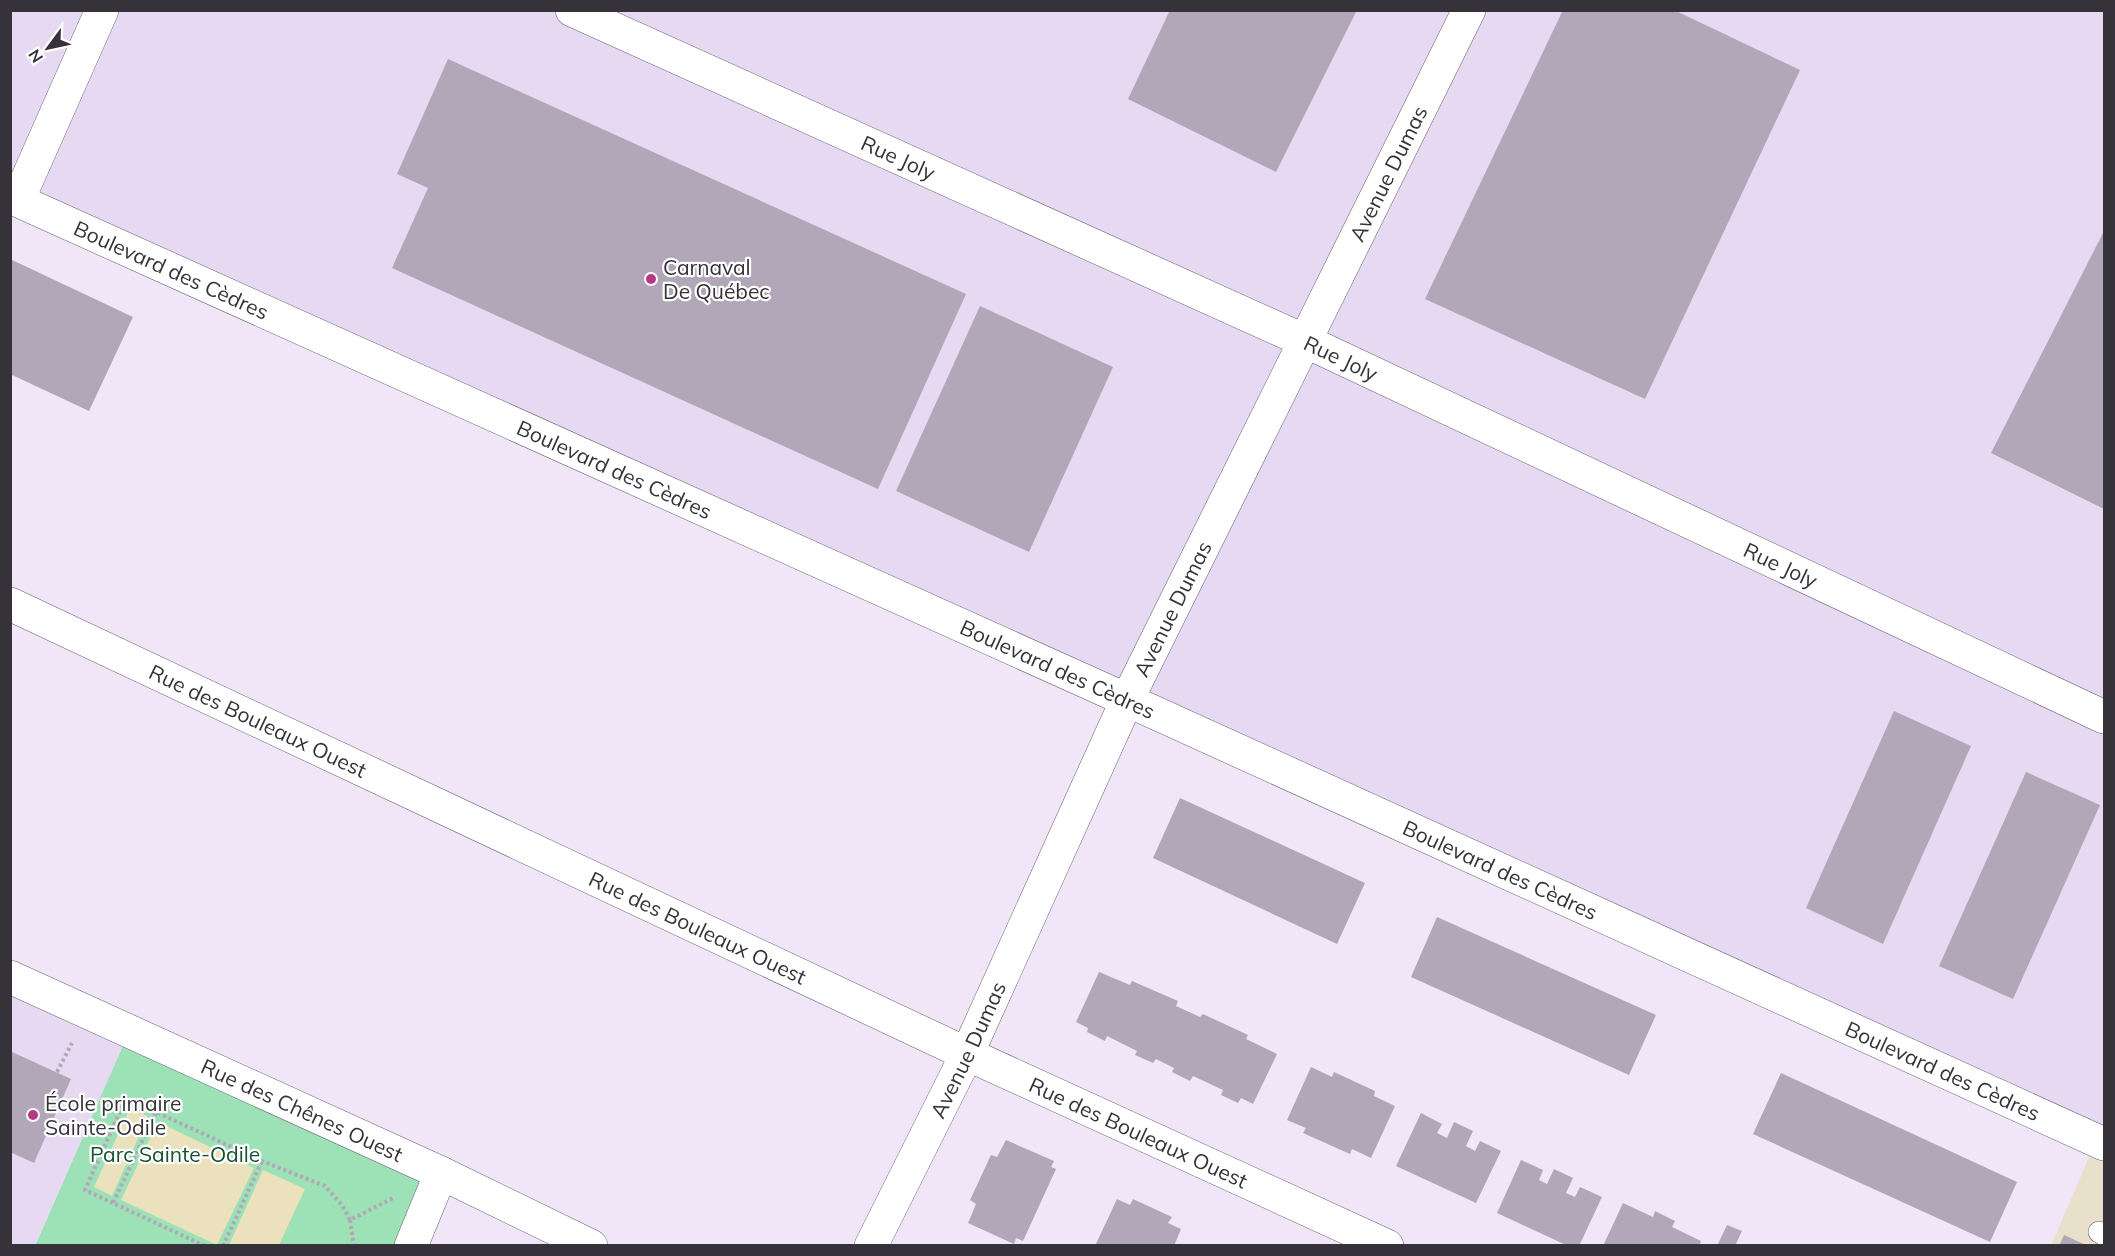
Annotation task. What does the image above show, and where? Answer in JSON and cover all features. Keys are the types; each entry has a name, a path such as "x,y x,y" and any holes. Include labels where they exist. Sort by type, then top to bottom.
{"street":[{"path":"14,199 102,10"},
{"name":"Rue Joly","path":"572,10 1305,341 2104,717"},
{"name":"Avenue Dumas","path":"871,1245 967,1054 1127,700 1468,10"},
{"name":"Boulevard des Cèdres","path":"14,199 1127,700 2104,1144"},
{"name":"Rue des Bouleaux Ouest","path":"10,604 967,1054 1387,1245"},
{"name":"Rue des Chênes Ouest","path":"10,977 441,1173 591,1245"},
{"path":"411,1245 441,1173"}],"path":[{"path":"205,1245 85,1190 126,1098 262,1161 325,1186 342,1205 350,1220 354,1245"},
{"path":"113,1203 156,1112"},
{"path":"223,1245 262,1161"},
{"path":"350,1220 441,1173"}],"shaded area":[{"path":"11,11 2104,11 2104,1144 11,188"},
{"path":"11,977 129,1032 35,1245 11,1246"},
{"path":"2096,1141 2104,1144 2104,1245 2051,1246"}],"green space":[{"name":"Parc Sainte-Odile","path":"129,1032 441,1173 411,1245 35,1246"}],"sand":[{"path":"130,1108 148,1116 112,1196 94,1187"},
{"path":"158,1122 254,1168 217,1245 121,1200"},
{"path":"263,1170 305,1189 279,1245 229,1245"}],"building":[{"path":"1170,10 1357,10 1276,172 1128,99"},
{"path":"1563,10 1674,10 1800,70 1645,399 1425,299"},
{"path":"448,59 966,294 878,489 392,268 428,188 397,174"},
{"path":"2104,231 2104,509 1991,453"},
{"path":"10,259 133,317 89,411 10,374"},
{"path":"980,306 1113,367 1029,552 896,491"},
{"path":"1894,711 1971,746 1883,944 1806,908"},
{"path":"2026,772 2100,805 2013,999 1939,966"},
{"path":"1180,798 1365,883 1337,944 1153,858"},
{"path":"1437,917 1656,1015 1629,1075 1411,977"},
{"path":"1099,972 1130,985 1132,981 1178,1001 1176,1006 1200,1017 1203,1014 1248,1035 1246,1039 1277,1054 1253,1104 1241,1098 1238,1103 1221,1095 1223,1090 1193,1076 1190,1081 1172,1072 1174,1068 1156,1059 1153,1063 1135,1055 1137,1051 1107,1036 1105,1041 1087,1032 1088,1028 1076,1022"},
{"name":"École primaire Sainte-Odile","path":"10,1051 71,1079 34,1163 10,1152"},
{"path":"1311,1067 1332,1077 1334,1072 1375,1091 1374,1096 1395,1106 1371,1158 1352,1149 1350,1154 1303,1133 1306,1128 1287,1120"},
{"path":"1781,1073 2017,1182 1990,1242 1753,1134"},
{"path":"1421,1113 1442,1124 1437,1133 1447,1138 1454,1122 1473,1131 1466,1146 1475,1151 1480,1141 1501,1151 1476,1203 1396,1166"},
{"path":"1006,1140 1054,1161 1051,1167 1056,1169 1023,1241 1016,1238 1014,1244 968,1223 976,1204 970,1200 991,1155 997,1157"},
{"path":"1521,1160 1543,1170 1539,1180 1547,1184 1554,1169 1573,1178 1566,1193 1575,1197 1580,1187 1602,1197 1579,1246 1568,1246 1497,1213"},
{"path":"1117,1199 1130,1205 1133,1199 1172,1217 1168,1223 1181,1229 1174,1246 1095,1246"},
{"path":"1623,1203 1653,1217 1655,1211 1675,1221 1672,1227 1701,1241 1699,1246 1603,1246"},
{"path":"1727,1225 1742,1231 1735,1246 1718,1244"},
{"path":"2064,1235 2088,1246 2059,1246"}],"place":[{"name":"Carnaval De Québec","path":"651,279"},
{"name":"École primaire Sainte-Odile","path":"33,1115"}]}
